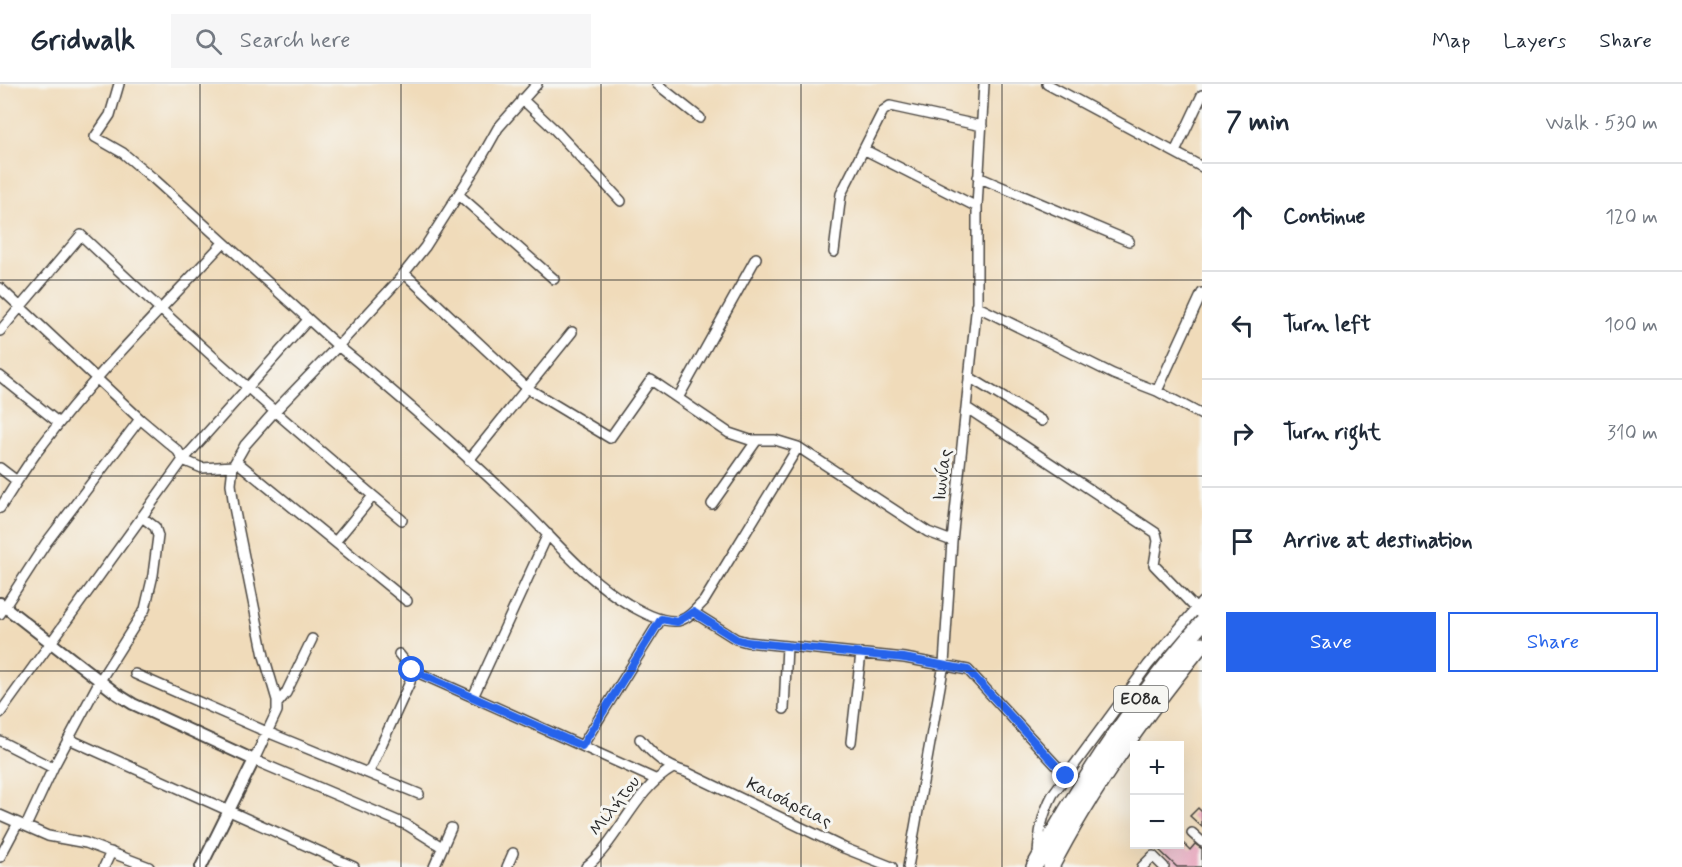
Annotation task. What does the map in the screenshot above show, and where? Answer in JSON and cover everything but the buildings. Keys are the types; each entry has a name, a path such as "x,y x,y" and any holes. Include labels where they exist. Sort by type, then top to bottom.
{"highway":[{"name":"ΕΟ8α","path":"1041,865 1106,734 1164,668 1200,612"},
{"name":"ΕΟ8α","path":"1041,865 1175,677 1202,644"}],"street":[{"path":"119,84 110,115 95,136 123,153 308,320 426,420 514,501 596,582 641,611 661,619 677,622 693,612 704,601 798,447"},
{"path":"201,867 277,711 234,507 231,484 235,464 245,445 338,346 425,247 498,128 537,84"},
{"path":"657,84 700,118"},
{"name":"Ιωνίας","path":"908,867 944,664 952,541 976,306 978,177 984,84"},
{"path":"1047,84 1202,167"},
{"path":"1175,152 1202,95"},
{"path":"522,99 555,130 621,201"},
{"path":"834,252 841,195 883,111 890,106 982,126"},
{"path":"865,150 977,207"},
{"path":"978,177 1129,241"},
{"path":"459,195 554,279"},
{"path":"0,332 81,235 247,388 402,520"},
{"path":"0,508 58,423 222,243"},
{"path":"678,398 756,258"},
{"path":"404,273 527,388 610,438 651,380 729,433 740,438 776,440 798,447 919,526 952,541"},
{"path":"0,288 178,452 183,460 202,468 235,464 406,601"},
{"path":"1157,391 1202,293"},
{"path":"976,306 1113,374 1157,391 1202,415"},
{"path":"0,713 183,460 308,320"},
{"path":"469,460 572,332"},
{"path":"0,376 58,423"},
{"path":"969,377 1042,421"},
{"path":"967,408 1156,533 1158,541 1154,565 1200,612"},
{"path":"140,419 46,543 2,608 51,643 99,682 133,704 254,760 407,825 442,847"},
{"path":"712,504 757,440"},
{"path":"0,468 17,482"},
{"path":"335,542 373,496"},
{"path":"0,857 22,824 99,682 145,609 158,536 155,527 142,517"},
{"path":"473,698 548,534"},
{"path":"693,612 736,639 747,642 861,653 944,664 968,670 1066,776"},
{"path":"582,746 661,619"},
{"path":"277,704 286,693 312,639"},
{"path":"783,710 787,646"},
{"path":"851,742 861,653"},
{"path":"399,654 412,670 657,780"},
{"path":"369,772 410,682 412,670"},
{"path":"135,674 267,732 419,794"},
{"path":"1041,865 1040,827 1044,811 1066,776 1106,734"},
{"path":"69,739 354,867"},
{"name":"Καισάρειας","path":"640,739 653,755 673,768 686,772 844,848 892,867"},
{"path":"1,743 53,768"},
{"name":"Μιλήτου","path":"586,867 605,847 657,780 673,768"},
{"path":"0,815 48,836 86,843 148,867"},
{"path":"434,867 451,828"},
{"path":"1192,833 1202,842"},
{"path":"104,867 111,852"},
{"path":"507,867 513,854"},
{"path":"1142,867 1153,856 1164,867"}],"route":[{"path":"412,670 582,746 661,619 677,622 693,612 736,639 747,642 904,658 968,670 1066,776"}]}
